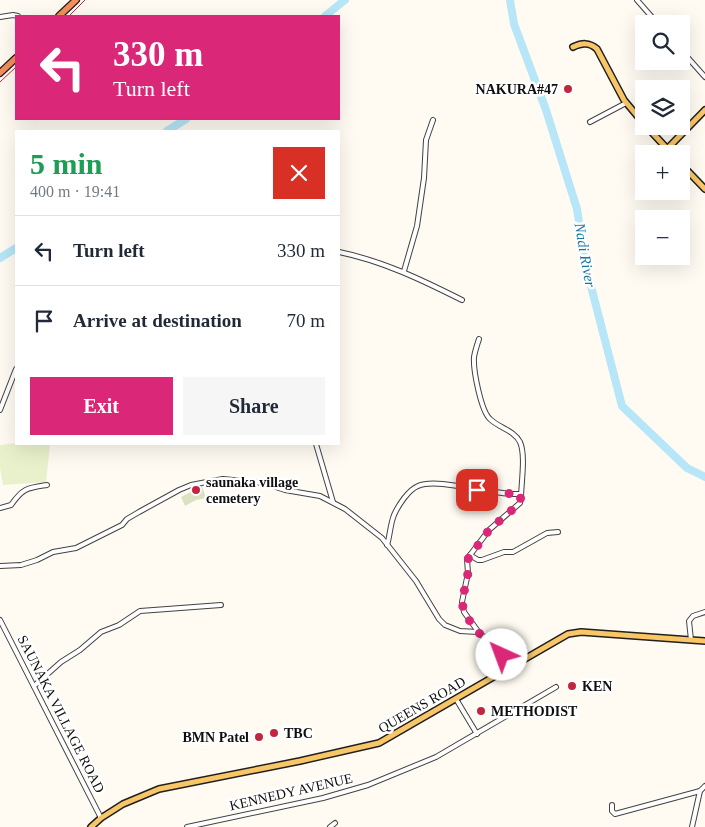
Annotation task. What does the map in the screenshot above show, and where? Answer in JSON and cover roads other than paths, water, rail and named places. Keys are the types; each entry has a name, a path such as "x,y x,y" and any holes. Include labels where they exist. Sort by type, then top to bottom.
{"highway":[{"path":"60,15 76,0"},
{"path":"0,74 15,59"}],"main road":[{"path":"572,46 589,44 597,49 626,103 635,113"},
{"path":"675,145 705,110"},
{"path":"655,135 664,145"},
{"path":"690,173 705,189"},
{"name":"QUEENS ROAD","path":"91,827 123,804 159,789 379,743 509,666 576,631 705,641"}],"street":[{"path":"637,0 650,15"},
{"path":"0,17 15,16"},
{"path":"690,60 705,77"},
{"path":"590,122 626,103"},
{"path":"404,271 416,226 424,178 426,140 433,120"},
{"path":"340,252 364,257 404,271 462,300"},
{"path":"479,339 474,364 483,410 490,420 513,434 520,443 522,453 521,494 520,503 489,530 470,555 462,607 466,617 478,632 494,644 509,666"},
{"path":"0,410 15,372"},
{"path":"316,445 333,502"},
{"path":"0,566 21,565 53,552 76,548 122,525 133,515 179,490 204,482 223,480 263,484 320,496 345,509 382,538 416,581 439,619 445,625 460,631 478,632"},
{"path":"387,545 394,516 406,497 417,486 433,483 492,493 521,494"},
{"path":"0,508 11,505 25,489 47,485"},
{"path":"470,555 478,560 482,560 504,552 513,552 547,533 558,532"},
{"path":"34,686 60,662 80,650 101,632 119,625 140,611 221,604"},
{"path":"691,640 689,621 693,616 705,612"},
{"name":"SAUNAKA VILLAGE ROAD","path":"0,620 101,818"},
{"name":"KENNEDY AVENUE","path":"186,827 344,793 436,757 556,687"},
{"path":"456,698 477,734"},
{"path":"612,805 612,811 615,814 700,791 705,786"},
{"path":"692,827 700,791"},
{"path":"330,827 335,823"}],"waterway":[{"name":"Nadi River","path":"326,15 345,0"},
{"name":"Nadi River","path":"510,0 514,24 546,110 577,209 585,263 622,406 687,468 705,477"},
{"name":"Nadi River","path":"169,130 184,120"},
{"name":"Nadi River","path":"0,258 15,249"}],"railway":[{"path":"70,15 85,0"},
{"path":"0,82 15,68"}],"place":[{"name":"NAKURA#47","path":"568,89"},
{"name":"saunaka village cemetery","path":"196,490"},
{"name":"KEN","path":"572,686"},
{"name":"METHODIST","path":"481,711"},
{"name":"TBC","path":"274,733"},
{"name":"BMN Patel","path":"259,737"}]}
